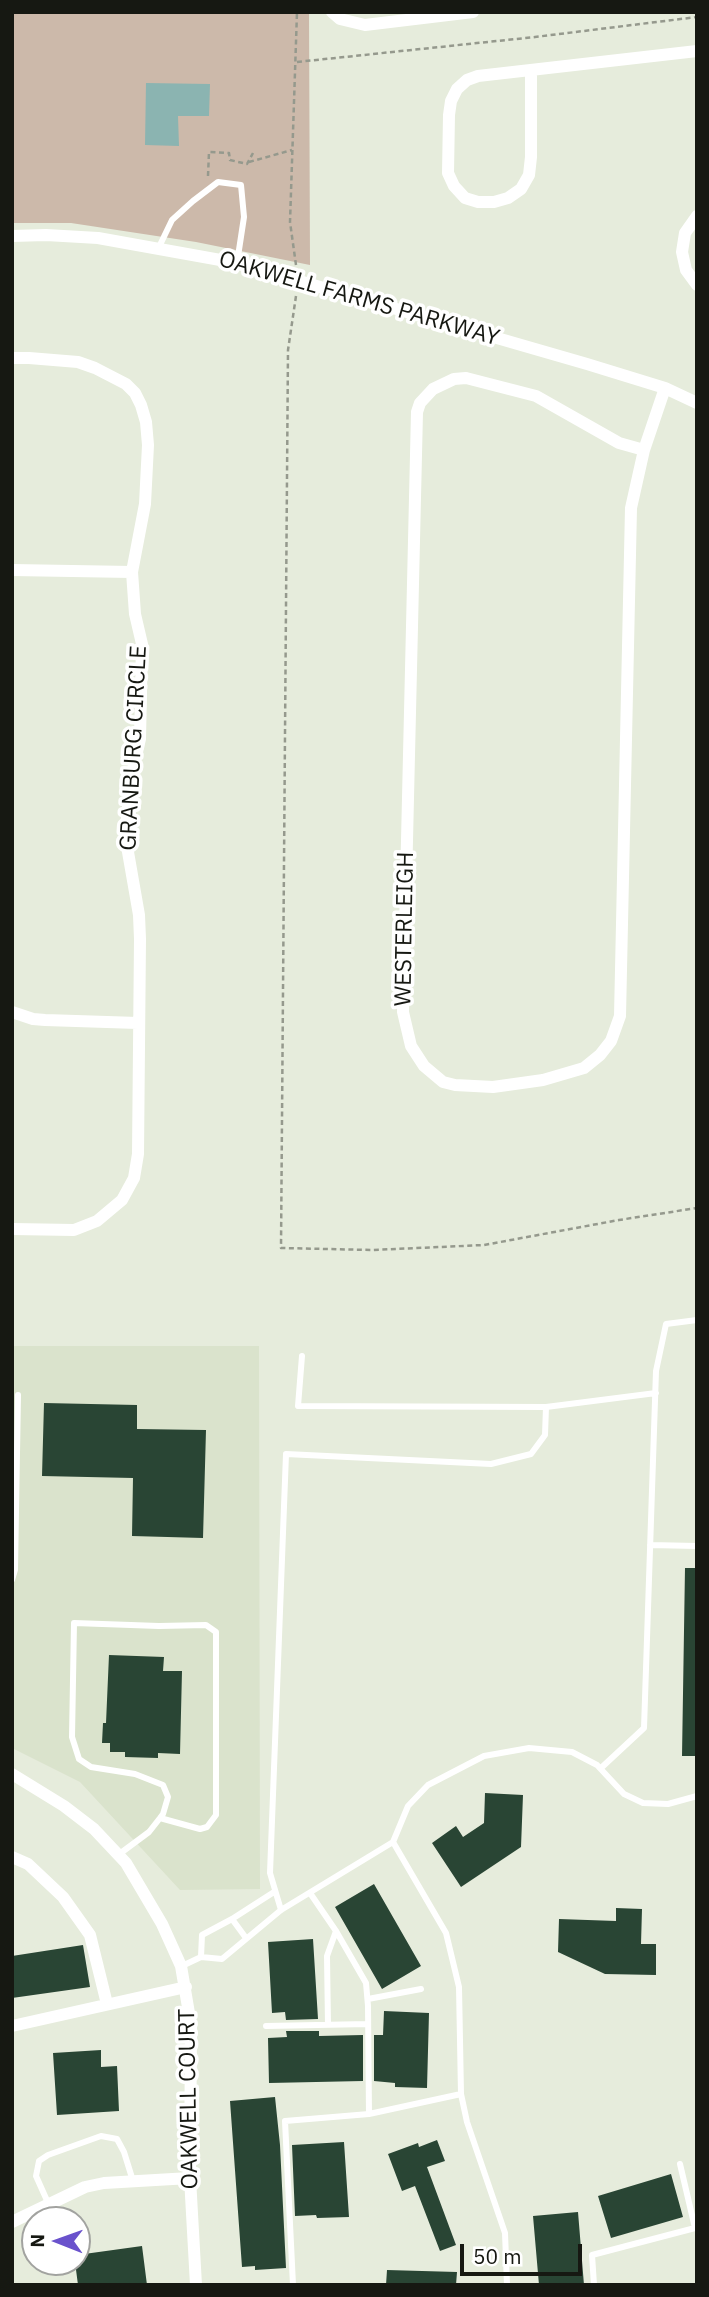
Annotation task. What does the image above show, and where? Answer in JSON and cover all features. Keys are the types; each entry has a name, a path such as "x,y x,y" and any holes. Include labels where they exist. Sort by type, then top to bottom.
{"street":[{"path":"332,12 340,19 365,25 474,12"},
{"path":"531,71 529,175 521,189 508,198 494,202 478,202 465,198 454,186 448,173 451,102 457,89 467,80 478,76 697,51"},
{"path":"697,216 685,233 682,251 686,270 697,285"},
{"name":"OAKWELL FARMS PARKWAY","path":"12,236 98,238 237,263 665,388 697,403"},
{"name":"GRANBURG CIRCLE","path":"12,358 78,362 114,377 135,393 146,422 148,445 145,504 132,572 135,614 142,644 140,739 131,778 126,827 139,915 138,1154 134,1178 122,1200 97,1221 74,1230 12,1229"},
{"name":"WESTERLEIGH","path":"644,450 619,443 536,396 466,378 454,379 433,389 420,404 417,412 403,1012 411,1046 424,1066 443,1082 493,1087 543,1080 584,1068 600,1055 611,1041 620,1016 631,508 644,450 665,388"},
{"path":"12,570 132,572"},
{"path":"12,1012 33,1019 138,1023"},
{"name":"OAKWELL COURT","path":"12,1774 64,1806 94,1829 118,1855 144,1890 181,1966 191,2025 190,2178 196,2285"},
{"path":"12,1857 28,1864 63,1897 90,1935 107,2004"},
{"path":"12,2026 186,1987"},
{"path":"12,2222 85,2187 190,2178"}],"lane":[{"path":"159,247 172,220 192,201 218,182 241,185 244,217 237,263"},
{"path":"601,1769 644,1728 656,1371 666,1324 697,1320"},
{"path":"302,1356 299,1406 546,1407 656,1393"},
{"path":"12,1580 15,1570 18,1395"},
{"path":"281,1910 270,1873 286,1454 491,1464 531,1454 545,1435 546,1407"},
{"path":"650,1545 697,1546"},
{"path":"118,1855 149,1832 160,1818 169,1797 163,1785 135,1774 91,1767 79,1759 72,1737 74,1623 206,1625 216,1632 216,1815 207,1827 200,1829 160,1818"},
{"path":"181,1966 201,1957 222,1959 281,1910 393,1842 401,1817 423,1789 484,1756 529,1748 572,1752 601,1769 624,1794 643,1803 668,1804 697,1796"},
{"path":"393,1842 446,1933 459,1987 461,2094 467,2123 505,2233 507,2285"},
{"path":"201,1957 202,1935 274,1892"},
{"path":"310,1893 366,1983 369,2114"},
{"path":"232,1919 246,1938"},
{"path":"328,2025 327,1956 336,1931"},
{"path":"368,1999 421,1989"},
{"path":"266,2026 368,2024"},
{"path":"293,2285 285,2121 369,2114 461,2094"},
{"path":"49,2205 36,2176 40,2161 48,2155 101,2136 117,2139 133,2181"},
{"path":"594,2285 592,2255 696,2230 680,2164"}],"path":[{"path":"296,261 290,222 297,12"},
{"path":"296,62 697,17"},
{"path":"208,179 209,152 229,153 230,160 247,164 292,150"},
{"path":"249,162 253,153"},
{"path":"296,298 288,351 281,1248 372,1250 484,1245 697,1208"}],"shaded area":[{"path":"12,12 309,12 310,265 196,242 71,223 12,223"},
{"path":"12,1346 259,1346 260,1889 180,1890 80,1782 12,1748"}],"water":[{"path":"146,83 210,84 209,116 178,116 179,146 145,145"}],"building":[{"path":"44,1403 137,1405 137,1429 206,1430 203,1538 132,1536 133,1478 42,1476"},
{"path":"685,1568 697,1568 697,1756 682,1756"},
{"path":"109,1655 164,1657 163,1671 182,1671 180,1754 158,1753 158,1758 125,1757 125,1752 110,1752 110,1743 102,1743 103,1723 106,1723"},
{"path":"485,1793 523,1795 521,1847 461,1887 432,1843 456,1826 463,1837 484,1823"},
{"path":"374,1884 421,1966 382,1989 335,1907"},
{"path":"616,1908 642,1909 641,1944 656,1944 656,1975 605,1974 558,1952 559,1919 616,1921"},
{"path":"313,1939 318,2019 286,2020 285,2012 272,2013 268,1942"},
{"path":"83,1945 90,1987 12,1998 12,1956"},
{"path":"384,2011 429,2013 427,2088 395,2087 395,2083 374,2081 374,2035 383,2035"},
{"path":"286,2031 319,2031 319,2036 363,2035 363,2081 269,2083 268,2038 287,2037"},
{"path":"101,2050 101,2067 117,2066 119,2111 57,2115 53,2053"},
{"path":"275,2097 286,2268 255,2270 255,2266 242,2267 230,2101"},
{"path":"437,2140 445,2161 427,2167 456,2245 440,2251 415,2186 402,2191 388,2154 418,2143 419,2147"},
{"path":"344,2142 349,2217 295,2216 292,2145"},
{"path":"671,2174 683,2217 611,2238 598,2196"},
{"path":"578,2212 584,2285 539,2285 533,2216"},
{"path":"142,2246 147,2285 78,2285 77,2276 91,2276 91,2253"},
{"path":"387,2270 457,2272 456,2285 386,2285"}]}
